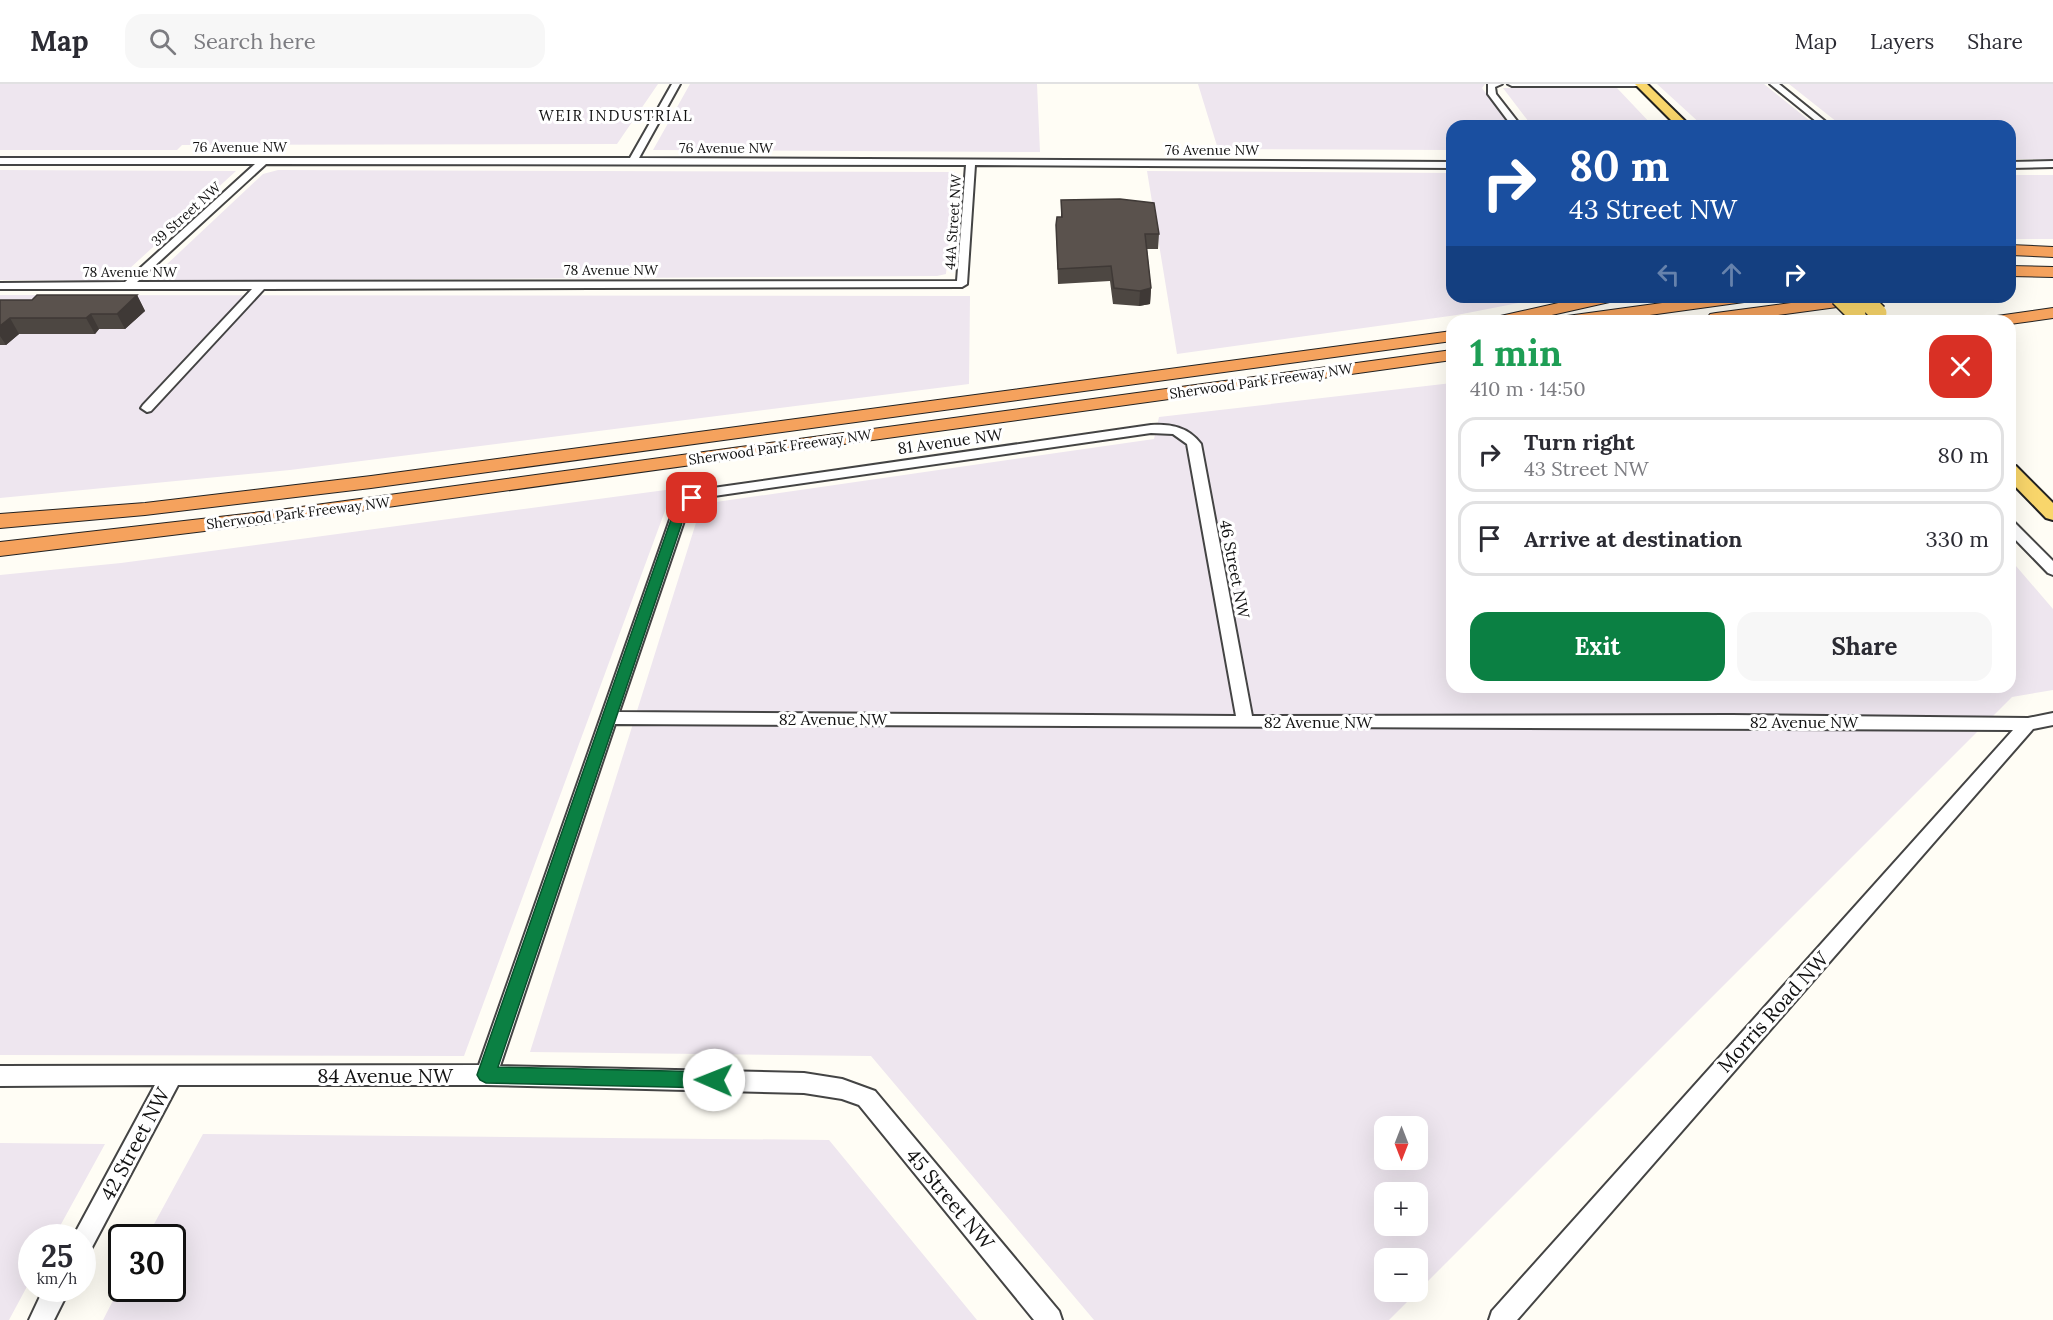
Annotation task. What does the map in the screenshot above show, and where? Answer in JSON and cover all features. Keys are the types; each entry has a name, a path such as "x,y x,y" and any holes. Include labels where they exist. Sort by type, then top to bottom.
{"highway":[{"path":"2016,250 2053,252"},
{"path":"2016,271 2053,272"},
{"path":"2016,287 2053,286"},
{"path":"1534,315 1586,303"},
{"path":"1611,315 1700,303"},
{"path":"1797,315 1880,310"},
{"path":"2017,320 2053,313"},
{"path":"1413,342 1446,334"},
{"name":"Sherwood Park Freeway NW","path":"0,522 145,510 371,482 1446,337"},
{"name":"Sherwood Park Freeway NW","path":"0,549 302,513 1446,356"},
{"path":"1333,371 1374,372 1446,365"}],"main road":[{"path":"1624,84 1648,109"},
{"path":"1641,84 1678,120"},
{"path":"1845,303 1857,315"},
{"path":"2016,476 2053,514"}],"street":[{"path":"633,161 676,84"},
{"path":"1512,84 1641,84"},
{"path":"1774,84 1819,120"},
{"path":"1494,85 1492,94 1512,120"},
{"name":"76 Avenue NW","path":"0,160 1446,165"},
{"name":"39 Street NW","path":"126,287 264,161"},
{"name":"44A Street NW","path":"962,284 971,163"},
{"path":"2016,165 2053,164"},
{"name":"78 Avenue NW","path":"0,286 962,284"},
{"path":"147,408 260,287"},
{"name":"81 Avenue NW","path":"609,718 680,511 692,498 713,492 1151,429 1178,431"},
{"name":"46 Street NW","path":"1178,431 1191,439 1194,444 1245,722"},
{"path":"2016,532 2053,570"},
{"path":"486,1075 609,718"},
{"name":"82 Avenue NW","path":"609,718 2028,724"},
{"path":"2028,724 2053,719"},
{"name":"Morris Road NW","path":"1501,1320 2028,724"},
{"name":"84 Avenue NW","path":"0,1077 486,1075 804,1083 842,1089"},
{"name":"42 Street NW","path":"92,1224 171,1077"},
{"name":"45 Street NW","path":"842,1089 867,1098 1050,1320"},
{"path":"41,1320 51,1302"}],"shaded area":[{"path":"0,84 658,84 617,144 182,145 177,150 0,150"},
{"path":"690,84 1037,84 1040,152 653,150"},
{"path":"1198,84 1485,84 1482,88 1506,120 1446,120 1446,150 1218,149"},
{"path":"1657,84 1764,84 1809,120 1696,120"},
{"path":"1789,84 2053,84 2053,159 2016,159 2016,120 1834,120"},
{"path":"1503,88 1617,88 1647,120 1527,120"},
{"path":"0,170 236,171 116,281 0,280"},
{"path":"278,170 955,172 946,274 937,276 149,281 263,174"},
{"path":"1147,171 1446,173 1446,303 1518,303 1457,315 1177,354"},
{"path":"2016,175 2053,175 2053,239 2016,239"},
{"path":"0,295 970,296 969,384 290,470 0,498"},
{"path":"1446,384 1446,693 2016,693 2016,566 2053,609 2053,690 2012,697 1428,1281 1428,1248 1374,1248 1374,1302 1407,1302 1389,1320 1094,1320 871,1056 530,1052 700,510 709,503 1154,439 1159,417"},
{"path":"673,489 464,1056 0,1055 0,575 121,563"},
{"path":"203,1134 829,1140 977,1320 103,1320 112,1302 186,1302 186,1224 154,1224"},
{"path":"0,1143 105,1144 61,1224 18,1224 19,1302 9,1320 0,1320"}],"building":[{"path":"1120,199 1154,203 1159,234 1145,234 1151,288 1140,291 1114,288 1111,266 1058,269 1056,225 1057,217 1062,217 1061,200"},
{"path":"37,295 137,295 117,314 91,314 86,318 10,318 0,326 0,300 32,300"}],"district":[{"name":"WEIR INDUSTRIAL","path":"616,116"}],"route":[{"path":"692,498 680,511 486,1075 714,1080"}]}
